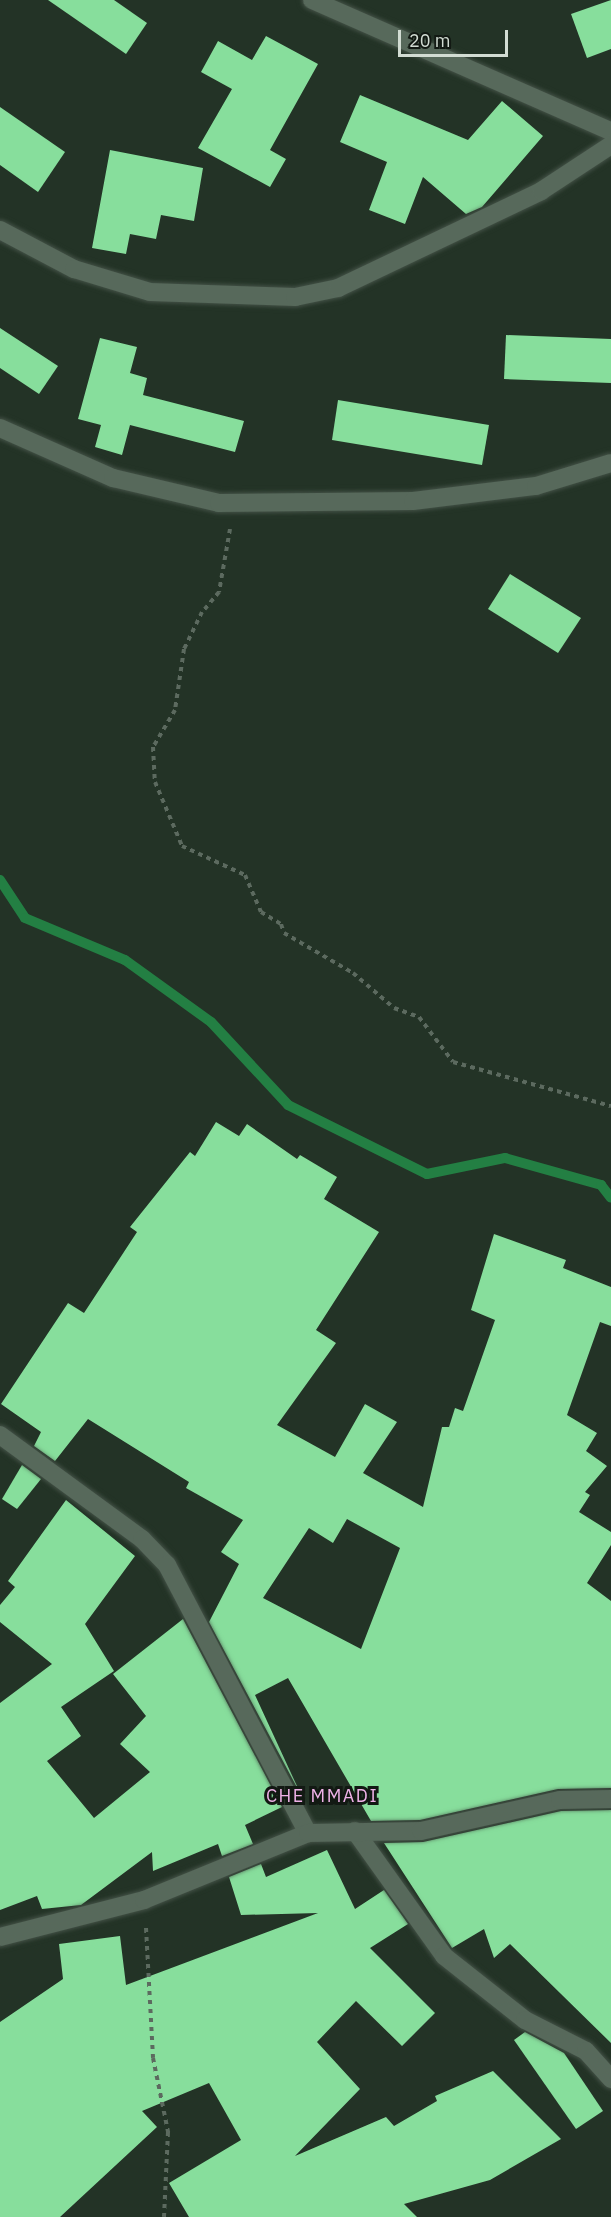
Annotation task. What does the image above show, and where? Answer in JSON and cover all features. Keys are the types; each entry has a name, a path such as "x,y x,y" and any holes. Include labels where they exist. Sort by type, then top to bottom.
{"street":[{"path":"312,0 611,131"},
{"path":"0,230 74,269 150,292 295,297 338,288 531,196 611,145"},
{"path":"0,428 113,478 188,500 229,503 413,501 536,486 611,463"},
{"path":"0,1435 142,1539 167,1565 308,1833"},
{"path":"0,1936 144,1900 308,1833 421,1831 560,1800 611,1799"},
{"path":"355,1831 444,1956 525,2020 586,2051 611,2079"}],"path":[{"path":"229,503 230,549 219,592 202,612 184,649 175,710 153,747 155,783 182,846 245,875 261,912 281,924 284,933 361,979 394,1008 419,1017 437,1048 453,1062 611,1106"},
{"path":"144,1900 153,2058 168,2132 164,2217"}],"building":[{"path":"48,0 114,0 147,23 126,54"},
{"path":"611,0 611,49 587,58 571,14"},
{"path":"266,36 318,64 270,150 286,159 270,187 198,148 232,89 201,72 218,41 252,60"},
{"path":"360,95 468,140 502,101 543,136 482,207 466,214 423,177 405,224 369,210 387,162 340,142"},
{"path":"0,107 65,152 38,192 0,165"},
{"path":"110,150 203,168 194,221 161,215 156,239 130,234 126,254 92,248"},
{"path":"0,328 58,366 39,394 0,368"},
{"path":"506,335 611,339 611,383 504,379"},
{"path":"100,338 137,347 130,373 147,378 143,395 244,421 235,452 130,425 122,455 95,447 101,425 78,419"},
{"path":"338,400 489,425 482,465 332,440"},
{"path":"510,574 581,618 558,653 488,609"},
{"path":"216,1122 239,1136 247,1124 297,1159 300,1155 337,1177 324,1199 379,1232 316,1330 336,1343 277,1425 335,1457 365,1404 397,1422 363,1473 423,1507 442,1427 449,1427 455,1408 463,1411 495,1320 471,1310 494,1234 566,1260 563,1268 611,1287 611,1326 600,1322 567,1415 597,1433 586,1451 607,1466 585,1492 590,1495 579,1512 611,1532 611,1545 587,1583 611,1601 611,1788 558,1789 420,1820 371,1821 288,1678 255,1695 302,1797 209,1622 239,1564 221,1552 243,1520 186,1488 189,1482 88,1419 55,1461 34,1446 41,1432 1,1404 68,1303 84,1313 137,1232 130,1227 190,1152 195,1156","holes":["347,1519 400,1548 361,1649 263,1598 309,1528 333,1543"]},
{"path":"22,1465 41,1479 17,1509 2,1499"},
{"path":"66,1500 135,1556 85,1624 114,1671 61,1707 81,1736 47,1761 94,1818 150,1772 120,1744 146,1716 113,1674 183,1619 282,1807 245,1825 253,1844 222,1856 218,1844 153,1871 152,1852 81,1905 42,1909 37,1896 0,1910 0,1703 52,1664 0,1622 0,1605 15,1587 8,1581"},
{"path":"611,1810 611,2043 510,1944 494,1958 484,1929 452,1948 384,1843 423,1842 561,1811"},
{"path":"327,1850 355,1909 384,1890 408,1924 370,1948 435,2013 402,2046 356,2001 317,2042 360,2089 295,2156 386,2117 394,2126 437,2101 435,2096 493,2071 561,2139 490,2180 404,2204 417,2217 189,2217 169,2183 241,2140 209,2083 142,2111 157,2127 60,2217 0,2217 0,2022 63,1979 59,1944 120,1936 126,1985 318,1913 241,1915 229,1877 261,1864 266,1877"},
{"path":"525,2032 564,2053 603,2111 576,2129 514,2040"}],"waterway":[{"path":"0,880 25,918 125,960 211,1022 288,1105 427,1174 505,1158 601,1185 611,1198"}],"district":[{"name":"CHE MMADI","path":"322,1796"}]}
